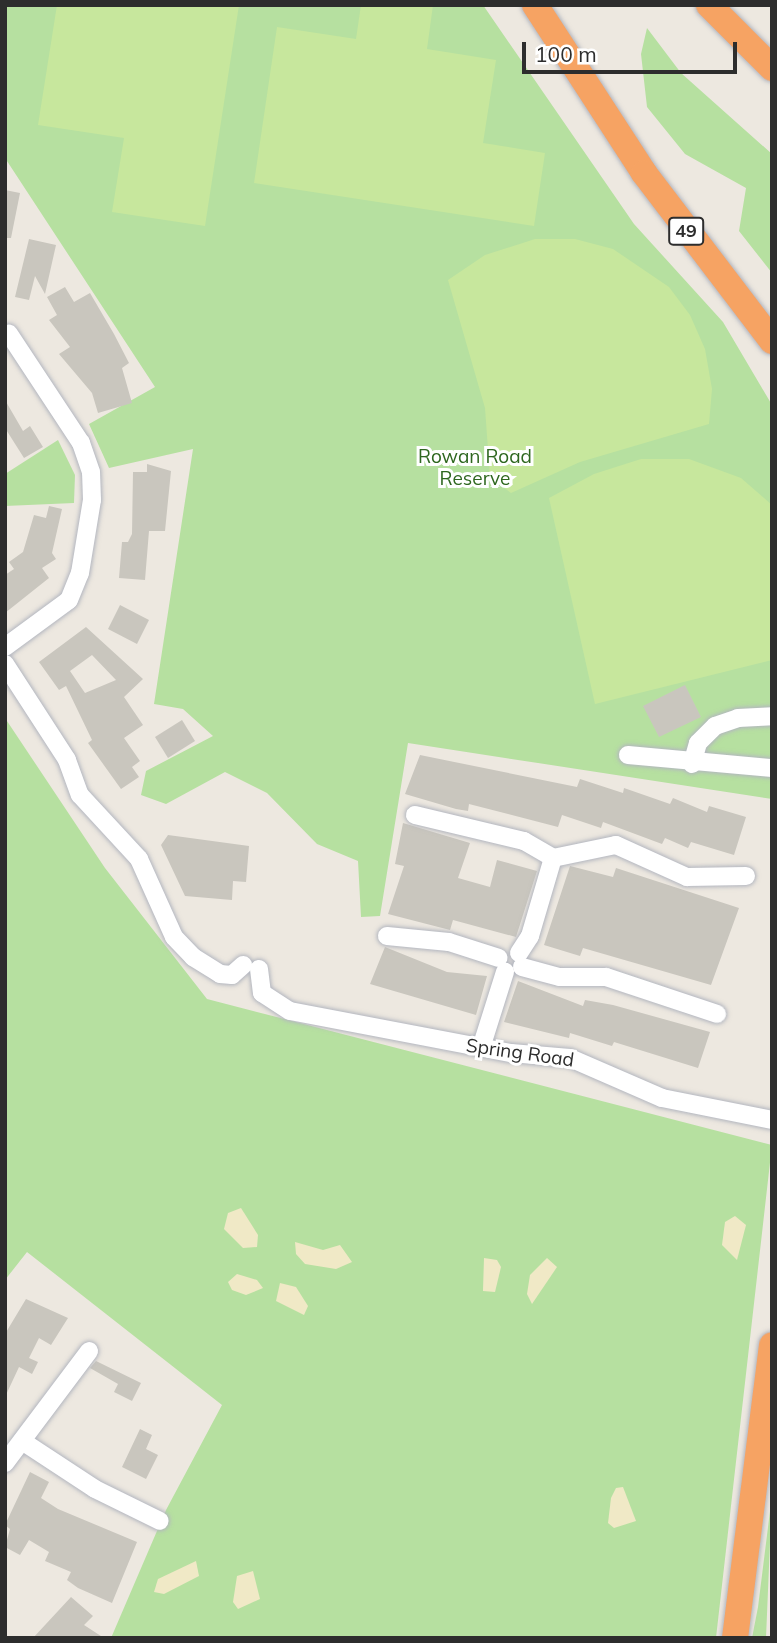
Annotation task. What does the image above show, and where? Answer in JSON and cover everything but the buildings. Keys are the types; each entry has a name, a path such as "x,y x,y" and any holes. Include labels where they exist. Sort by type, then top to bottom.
{"highway":[{"name":"49","path":"535,5 644,173 772,341"},
{"path":"709,5 772,68"},
{"path":"735,1638 768,1402 772,1345"}],"street":[{"path":"5,647 69,600 80,573 92,500 91,472 81,443 9,334"},
{"name":"Spring Road","path":"5,664 67,760 69,777 83,800 139,859 184,948 223,975 251,967 260,991 275,1004 345,1022 481,1048 570,1058 662,1098 772,1120"},
{"path":"692,764 698,743 715,726 738,718 772,716"},
{"path":"628,755 692,764 772,768"},
{"path":"415,815 524,841 553,858 613,845 687,877 746,876"},
{"path":"481,1048 511,962 530,936 553,858"},
{"path":"387,936 449,942 564,978 606,977 717,1014"},
{"path":"5,1463 89,1351"},
{"path":"22,1441 95,1489 160,1521"}],"green space":[{"name":"Rowan Road Reserve","path":"5,5 483,5 634,224 723,322 772,405 772,799 408,743 380,916 361,917 358,861 317,844 267,793 225,772 166,804 141,795 146,771 213,736 183,709 154,704 193,449 109,468 89,424 155,387 5,158"},
{"path":"57,5 239,5 205,226 112,212 124,138 38,125"},
{"path":"361,5 433,5 427,49 496,60 483,143 545,153 534,226 254,183 277,27 356,39"},
{"path":"647,28 681,73 772,154 772,273 739,231 746,188 685,154 647,107 641,54"},
{"path":"535,239 575,239 613,249 669,287 690,315 705,349 712,389 709,424 580,462 511,493 490,477 485,408 448,280 485,255"},
{"path":"58,440 75,475 74,503 5,506 5,474"},
{"path":"641,459 689,459 741,478 772,505 772,660 595,704 549,498 594,474"},
{"path":"5,718 105,868 207,999 772,1145 716,1638 111,1638 166,1510 222,1405 27,1252 5,1280"},
{"path":"772,1495 766,1638 752,1638 758,1607"}],"sand":[{"path":"241,1208 258,1235 257,1247 243,1248 224,1229 228,1213"},
{"path":"735,1216 746,1225 737,1260 722,1245 725,1222"},
{"path":"295,1242 323,1250 340,1245 352,1262 336,1269 305,1264 296,1254"},
{"path":"484,1258 497,1260 501,1267 495,1292 483,1291"},
{"path":"547,1258 557,1267 532,1304 527,1294 530,1275"},
{"path":"237,1274 257,1280 263,1288 246,1295 232,1290 228,1282"},
{"path":"280,1283 296,1287 308,1306 304,1315 276,1301"},
{"path":"623,1487 636,1521 614,1528 608,1523 611,1498 616,1488"},
{"path":"196,1561 199,1576 164,1594 154,1592 158,1579"},
{"path":"253,1571 260,1599 238,1609 233,1602 237,1576"}]}
